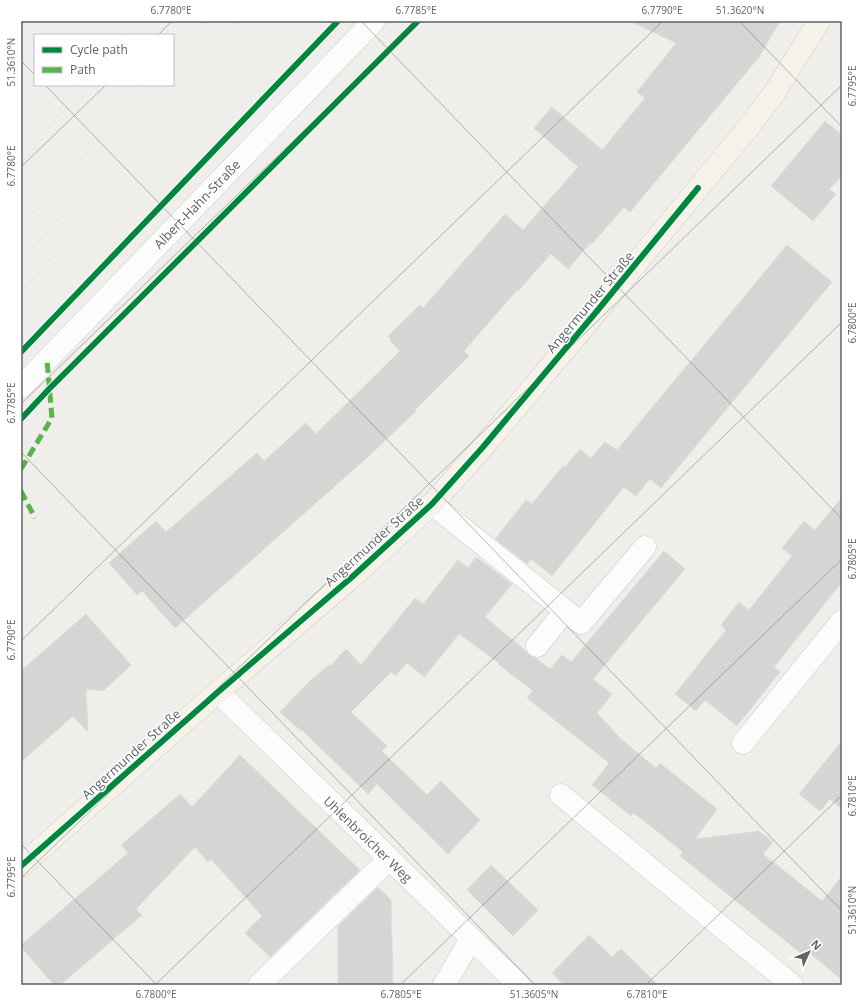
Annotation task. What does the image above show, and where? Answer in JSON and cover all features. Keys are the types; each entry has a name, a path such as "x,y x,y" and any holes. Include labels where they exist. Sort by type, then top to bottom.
{"main road":[{"name":"Angermunder Straße","path":"21,866 218,692 352,577 432,504 483,447 597,311 746,129 775,92 819,21"}],"street":[{"name":"Albert-Hahn-Straße","path":"21,387 374,21"},
{"path":"432,504 581,623 645,547"},
{"path":"537,646 565,611"},
{"path":"743,743 842,621"},
{"name":"Uhlenbroicher Weg","path":"218,692 519,985"},
{"path":"561,795 792,985"},
{"path":"260,985 389,859"},
{"path":"444,985 471,939"}],"building":[{"path":"630,21 780,21 759,57 630,212 624,207 568,269 551,254 518,291 517,290 464,351 469,356 415,410 416,411 370,455 175,628 142,591 137,595 109,563 156,521 166,532 257,453 264,461 306,423 316,434 400,351 390,341 391,339 388,336 420,305 423,308 505,214 523,230 578,167 534,128 552,107 602,150 645,98 637,92 676,43"},
{"path":"825,121 842,135 842,176 829,189 836,194 813,221 771,186"},
{"path":"787,245 832,282 661,488 650,479 636,496 624,487 552,576 531,559 527,564 495,539 526,500 532,504 563,466 565,467 580,449 591,458 605,442 617,450"},
{"path":"842,497 842,582 774,667 780,672 737,726 705,700 696,711 675,694 726,630 721,625 739,602 749,610 792,556 782,548 804,521 815,530"},
{"path":"664,551 685,569 593,679 612,694 597,713 621,739 656,768 660,763 717,809 695,839 759,831 773,842 763,854 822,901 842,876 842,980 811,954 808,959 680,856 683,852 634,813 631,816 592,785 609,763 527,698 533,691 498,664 499,663 459,634 424,677 407,663 395,676 391,672 351,712 387,746 382,751 427,795 441,781 480,820 448,854 377,784 368,794 302,730 301,731 280,712 310,681 329,665 330,666 346,649 361,665 415,598 423,604 458,560 468,568 476,557 512,584 485,617 529,655 536,658 550,669 562,655 571,662"},
{"path":"86,614 131,665 103,691 86,689 88,732 73,716 21,762 21,671"},
{"path":"842,741 842,809 830,799 820,811 799,794"},
{"path":"240,755 360,870 270,957 245,933 262,916 211,859 208,862 195,847 136,909 142,915 60,985 54,985 21,947 21,945 128,853 121,845 180,794 192,807"},
{"path":"491,865 538,910 513,936 467,890"},
{"path":"378,887 391,900 393,985 338,985 338,926"},
{"path":"589,935 612,957 621,949 658,985 564,985 552,973"}],"railway":[{"path":"125,34 135,21"},
{"path":"174,54 203,21"},
{"path":"21,261 233,21"},
{"path":"21,292 260,21"},
{"path":"21,164 83,86"},
{"path":"21,226 145,86"}],"marked path":[{"path":"21,469 52,418 47,360"},
{"path":"21,491 35,518"}],"cycle path":[{"path":"21,352 338,21"},
{"path":"21,419 49,389 418,21"},
{"path":"21,866 218,692 352,577 432,504 483,447 698,188"}]}
